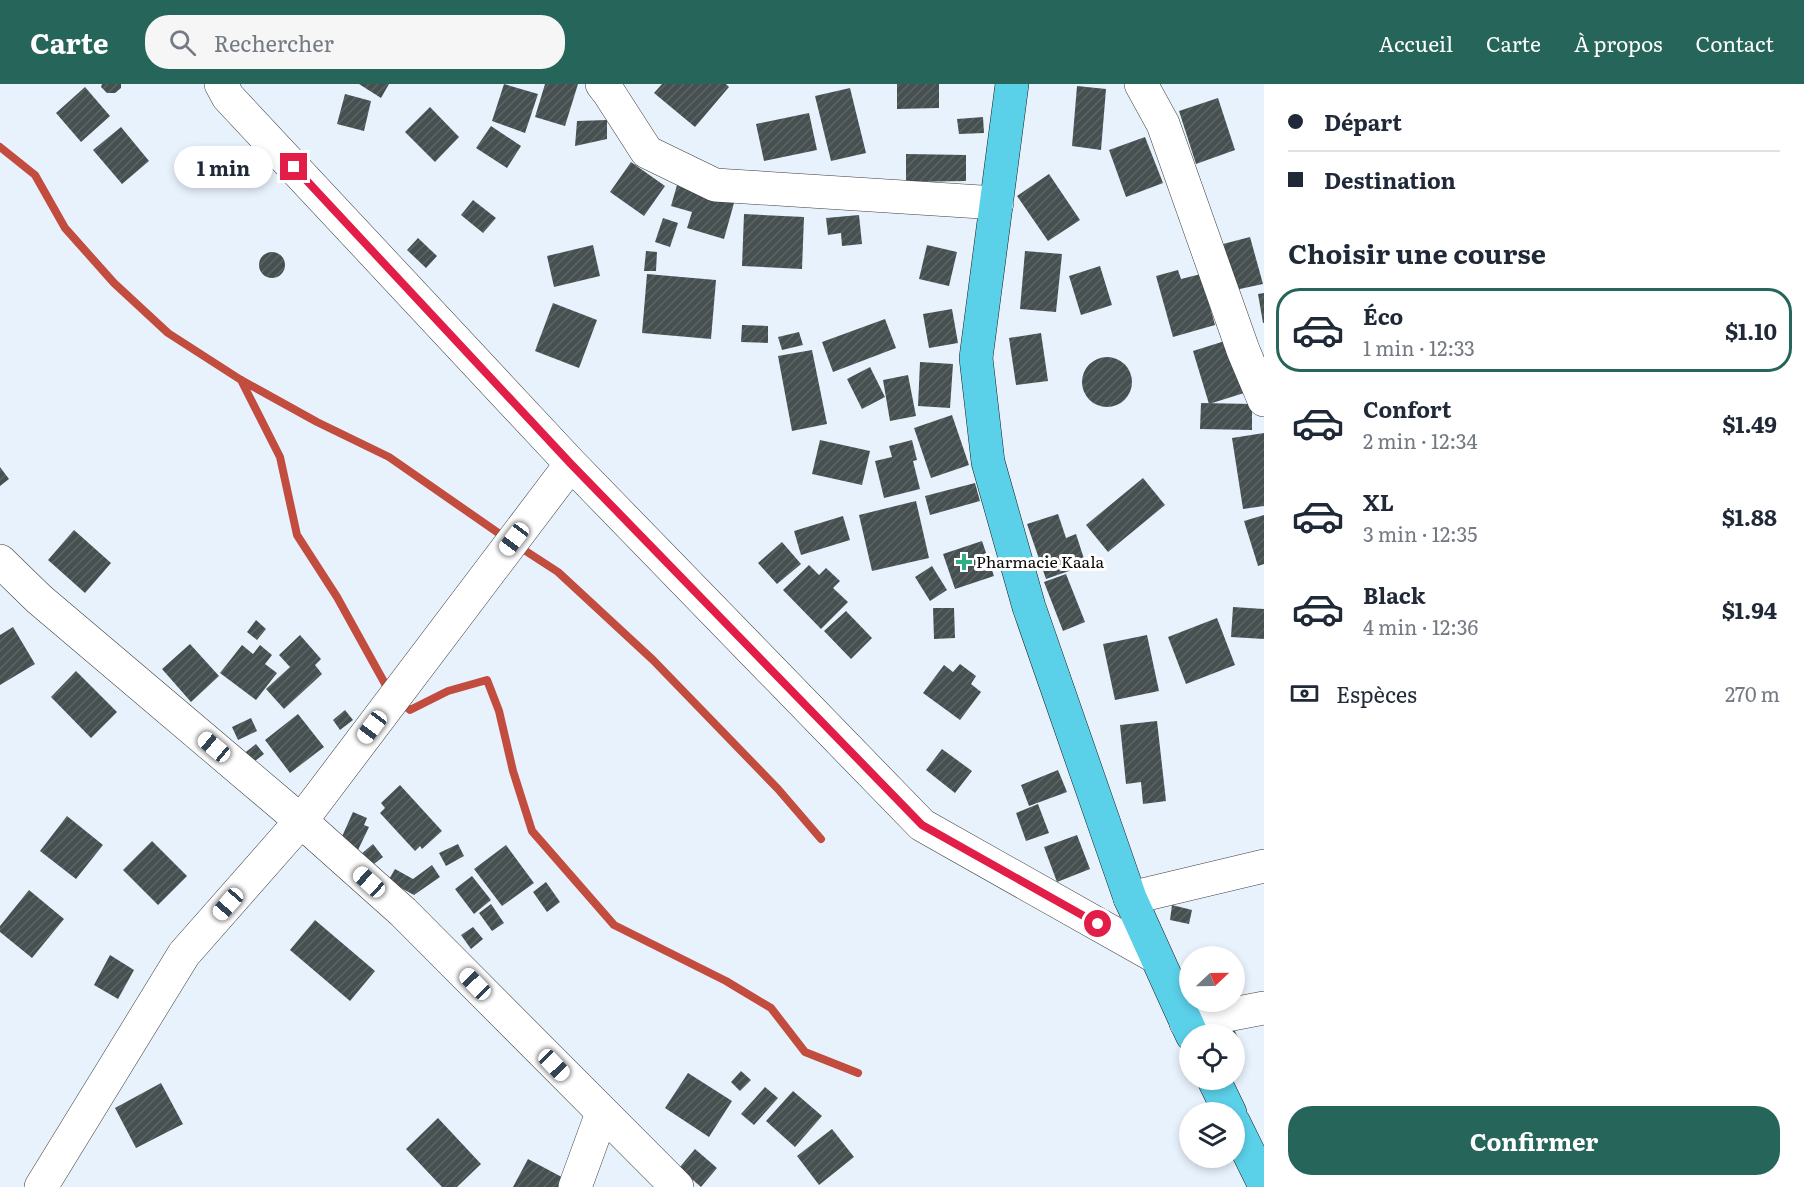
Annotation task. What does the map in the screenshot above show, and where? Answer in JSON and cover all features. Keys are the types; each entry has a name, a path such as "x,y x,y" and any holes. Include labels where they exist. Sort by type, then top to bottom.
{"highway":[{"path":"1012,84 976,358 988,462 1029,608 1130,898 1187,1024"},
{"path":"1245,1145 1264,1184"}],"street":[{"path":"221,84 236,106 571,464 922,825 1156,957"},
{"path":"602,84 647,152 715,185 997,203"},
{"path":"1141,84 1163,124 1243,350 1264,399"},
{"path":"41,1187 183,954 301,821 571,464"},
{"path":"0,561 39,599 301,821 444,951 676,1187"},
{"path":"1130,898 1264,866"},
{"path":"1207,1024 1264,1008"},
{"path":"575,1187 602,1113"}],"building":[{"path":"102,84 121,84 121,88 115,93 107,93 101,87"},
{"path":"359,84 389,84 381,98"},
{"path":"504,84 538,94 525,133 492,121"},
{"path":"545,84 578,84 565,126 535,117"},
{"path":"662,84 726,84 729,87 695,127 654,93"},
{"path":"897,84 939,84 939,108 897,109"},
{"path":"1077,86 1106,89 1101,150 1072,146"},
{"path":"85,87 110,116 81,142 56,113"},
{"path":"850,88 866,153 831,161 815,96"},
{"path":"345,94 371,101 364,131 337,124"},
{"path":"1218,98 1235,150 1196,164 1179,111"},
{"path":"430,107 459,137 435,162 405,132"},
{"path":"809,113 817,150 764,161 756,124"},
{"path":"983,117 984,133 959,134 957,119"},
{"path":"607,120 607,139 575,146 577,121"},
{"path":"491,126 521,146 507,168 476,148"},
{"path":"121,127 149,161 122,184 93,150"},
{"path":"1145,137 1163,183 1126,197 1109,150"},
{"path":"906,154 966,155 966,181 906,182"},
{"path":"631,162 665,186 644,216 610,192"},
{"path":"1049,174 1080,220 1048,241 1017,196"},
{"path":"677,185 734,203 724,239 687,228 692,212 671,206"},
{"path":"473,200 496,218 483,233 461,215"},
{"path":"744,214 804,217 802,269 742,266"},
{"path":"859,215 862,244 842,246 841,233 828,235 826,218"},
{"path":"663,218 678,223 670,247 655,242"},
{"path":"1250,237 1263,284 1235,290 1223,244"},
{"path":"418,238 437,256 426,268 407,250"},
{"path":"593,245 600,276 554,287 547,256"},
{"path":"927,245 957,252 949,286 919,279"},
{"path":"646,251 657,252 656,271 644,271"},
{"path":"1025,251 1062,254 1056,312 1020,309"},
{"path":"272,252 281,256 285,265 281,274 272,278 263,274 259,265 263,256"},
{"path":"1100,266 1112,305 1081,315 1069,276"},
{"path":"1178,270 1181,279 1201,274 1215,325 1173,337 1156,276"},
{"path":"647,274 716,280 711,339 642,333"},
{"path":"1264,293 1264,323 1263,323 1258,294"},
{"path":"553,303 597,320 579,368 535,351"},
{"path":"952,309 958,343 929,348 923,314"},
{"path":"885,319 896,348 833,372 822,342"},
{"path":"742,325 768,326 768,343 741,342"},
{"path":"799,332 803,345 782,350 778,337"},
{"path":"1041,333 1048,381 1016,385 1009,338"},
{"path":"1228,340 1244,393 1209,404 1193,351"},
{"path":"812,350 827,424 792,431 778,356"},
{"path":"1107,357 1116,359 1127,368 1132,382 1130,391 1121,402 1107,407 1098,405 1087,396 1082,382 1084,373 1093,362"},
{"path":"920,362 953,364 950,408 918,406"},
{"path":"870,367 885,397 862,409 847,379"},
{"path":"908,375 916,416 890,421 883,380"},
{"path":"1201,403 1252,404 1252,430 1200,429"},
{"path":"952,415 969,465 931,478 914,428"},
{"path":"1264,433 1264,506 1243,509 1232,438"},
{"path":"820,440 870,451 862,485 812,474"},
{"path":"912,440 917,460 913,461 920,489 884,498 875,461 892,457 889,446"},
{"path":"0,467 9,479 0,486"},
{"path":"1143,478 1165,505 1108,552 1086,525"},
{"path":"975,483 980,501 930,515 925,496"},
{"path":"916,501 929,558 872,571 859,515"},
{"path":"1058,514 1066,538 1076,534 1086,565 1046,579 1027,524"},
{"path":"1264,515 1264,564 1258,566 1244,521"},
{"path":"843,516 850,540 801,555 794,531"},
{"path":"74,530 111,563 85,593 48,560"},
{"path":"982,541 994,576 955,589 943,554"},
{"path":"782,542 801,564 777,584 758,563"},
{"path":"809,565 819,575 826,568 840,581 833,588 848,602 821,629 783,590"},
{"path":"932,566 947,590 930,601 915,577"},
{"path":"1066,574 1085,622 1063,631 1044,582"},
{"path":"1233,607 1264,609 1264,639 1231,637"},
{"path":"933,608 954,608 955,638 934,639"},
{"path":"846,611 872,638 851,659 824,631"},
{"path":"1217,618 1235,665 1186,684 1168,637"},
{"path":"256,620 266,629 257,640 247,632"},
{"path":"13,627 35,664 0,685 0,635"},
{"path":"300,635 321,659 315,665 322,674 284,709 266,689 290,667 279,655"},
{"path":"1147,635 1159,691 1115,700 1103,644"},
{"path":"190,644 219,676 191,702 162,669"},
{"path":"242,645 253,654 260,645 272,655 265,664 277,673 256,700 220,673"},
{"path":"960,664 976,676 971,684 981,692 960,720 923,693 944,665 953,672"},
{"path":"76,671 117,712 91,738 51,697"},
{"path":"345,710 353,720 340,730 333,720"},
{"path":"298,714 324,747 290,773 265,740"},
{"path":"251,718 257,731 238,740 232,727"},
{"path":"1157,721 1166,801 1143,804 1141,782 1126,784 1120,725"},
{"path":"256,744 264,754 250,765 242,755"},
{"path":"942,749 972,771 955,793 926,770"},
{"path":"1058,770 1067,792 1029,806 1021,785"},
{"path":"400,785 442,831 422,849 420,846 415,851 380,813 385,808 381,803"},
{"path":"1038,804 1049,833 1026,841 1016,813"},
{"path":"353,812 367,818 364,825 369,827 358,850 340,841"},
{"path":"67,816 103,845 76,879 40,851"},
{"path":"1077,835 1090,869 1057,882 1044,847"},
{"path":"152,841 187,876 158,905 123,870"},
{"path":"373,844 383,857 370,867 360,855"},
{"path":"458,844 464,856 446,866 439,853"},
{"path":"506,845 534,883 502,906 474,869"},
{"path":"432,865 440,877 414,895 388,881 395,869 413,879"},
{"path":"472,876 491,900 474,914 455,889"},
{"path":"546,882 560,902 547,912 533,892"},
{"path":"29,890 64,919 32,958 0,932 0,926"},
{"path":"491,904 504,923 492,931 479,913"},
{"path":"1172,905 1192,910 1189,924 1170,920"},
{"path":"315,920 375,971 350,1001 290,950"},
{"path":"473,927 483,939 471,949 461,935"},
{"path":"110,955 134,970 118,999 94,985"},
{"path":"741,1071 751,1080 740,1091 731,1082"},
{"path":"688,1073 732,1101 709,1137 665,1108"},
{"path":"161,1083 183,1124 136,1148 115,1108"},
{"path":"765,1087 778,1098 754,1125 741,1114"},
{"path":"793,1091 822,1116 795,1147 766,1121"},
{"path":"438,1118 481,1164 457,1187 442,1187 406,1149"},
{"path":"832,1129 854,1157 819,1185 797,1156"},
{"path":"695,1149 717,1168 701,1187 679,1168"},
{"path":"528,1159 571,1182 568,1187 513,1187"}],"waterway":[{"path":"0,147 35,175 65,228 114,283 168,333 241,380 317,422 389,457 507,539"},
{"path":"241,380 280,457 297,535 337,597 389,691"},
{"path":"518,546 558,572 653,660 778,789 821,839"},
{"path":"400,702 410,710 448,691 487,680 499,711 513,771 532,831 614,925 726,981 771,1008 805,1052 858,1073"}],"place":[{"name":"Pharmacie Kaala","path":"964,562"}],"route":[{"path":"294,167 571,464 922,825 1098,924"}]}
